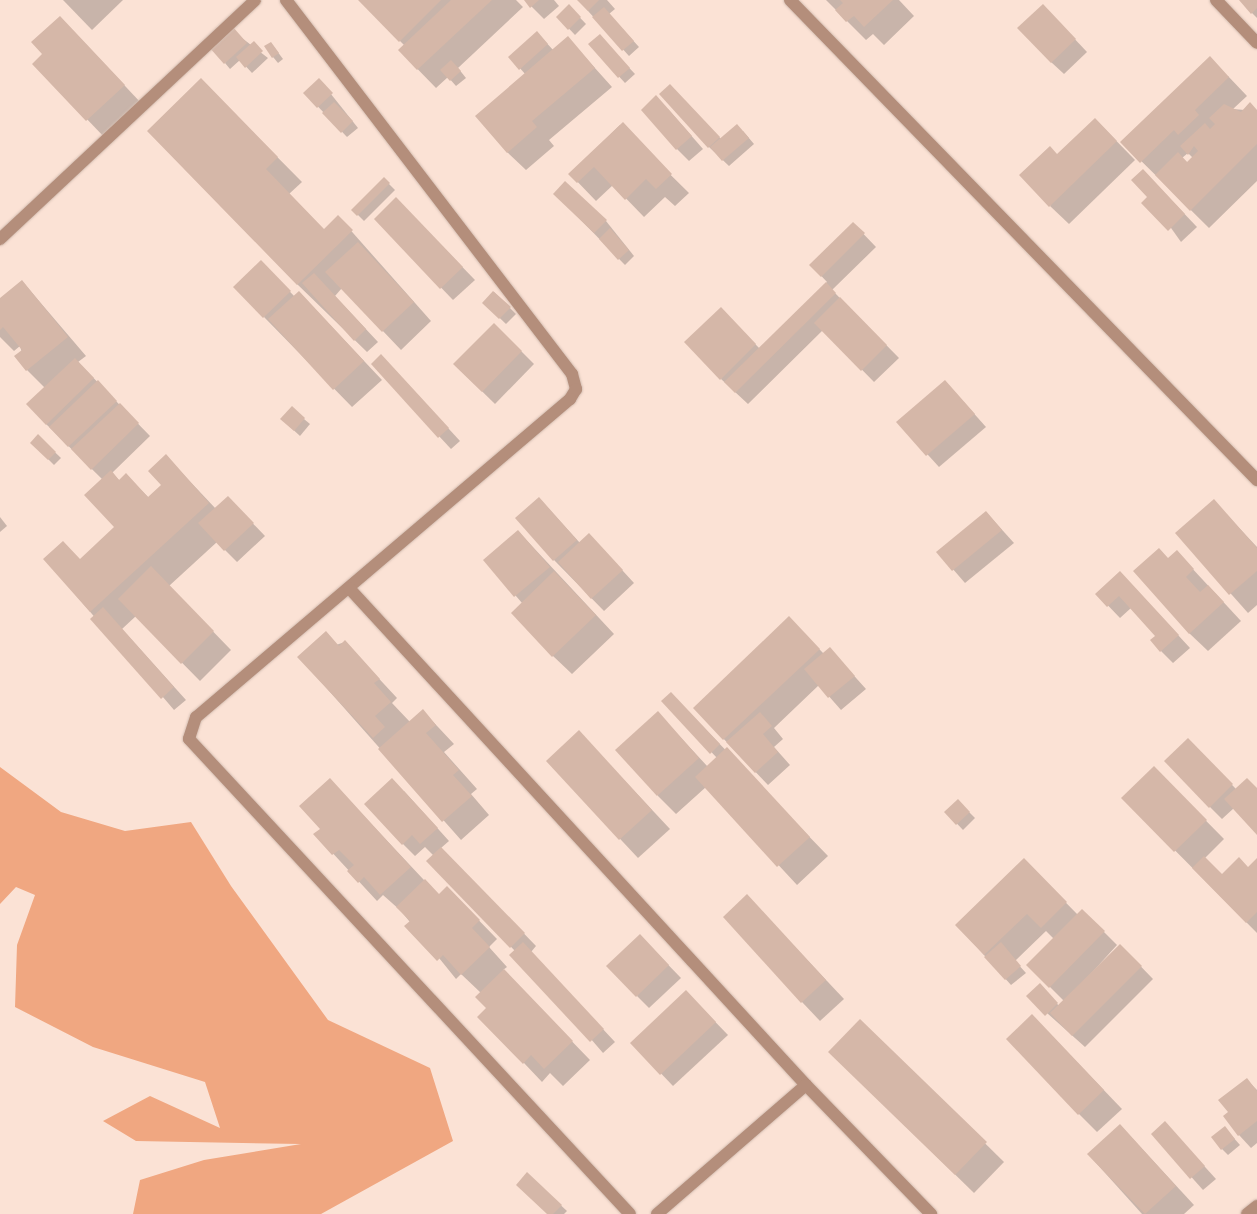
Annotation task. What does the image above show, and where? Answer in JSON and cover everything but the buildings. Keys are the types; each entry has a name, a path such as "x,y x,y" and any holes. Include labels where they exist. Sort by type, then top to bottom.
{"street":[{"path":"0,239 255,0"},
{"path":"286,0 572,374 576,389 570,399 196,717 189,739 630,1214"},
{"path":"790,0 1257,480"},
{"path":"1216,0 1257,43"},
{"path":"349,588 806,1085 931,1214"},
{"path":"658,1214 806,1085"},
{"path":"1247,1214 1257,1206"}],"shaded area":[{"path":"0,767 61,812 125,831 191,822 231,886 328,1020 430,1068 453,1141 321,1214 133,1214 140,1180 204,1160 301,1144 136,1141 103,1121 150,1096 220,1128 205,1082 93,1047 15,1007 17,945 35,895 16,887 0,904"}]}
